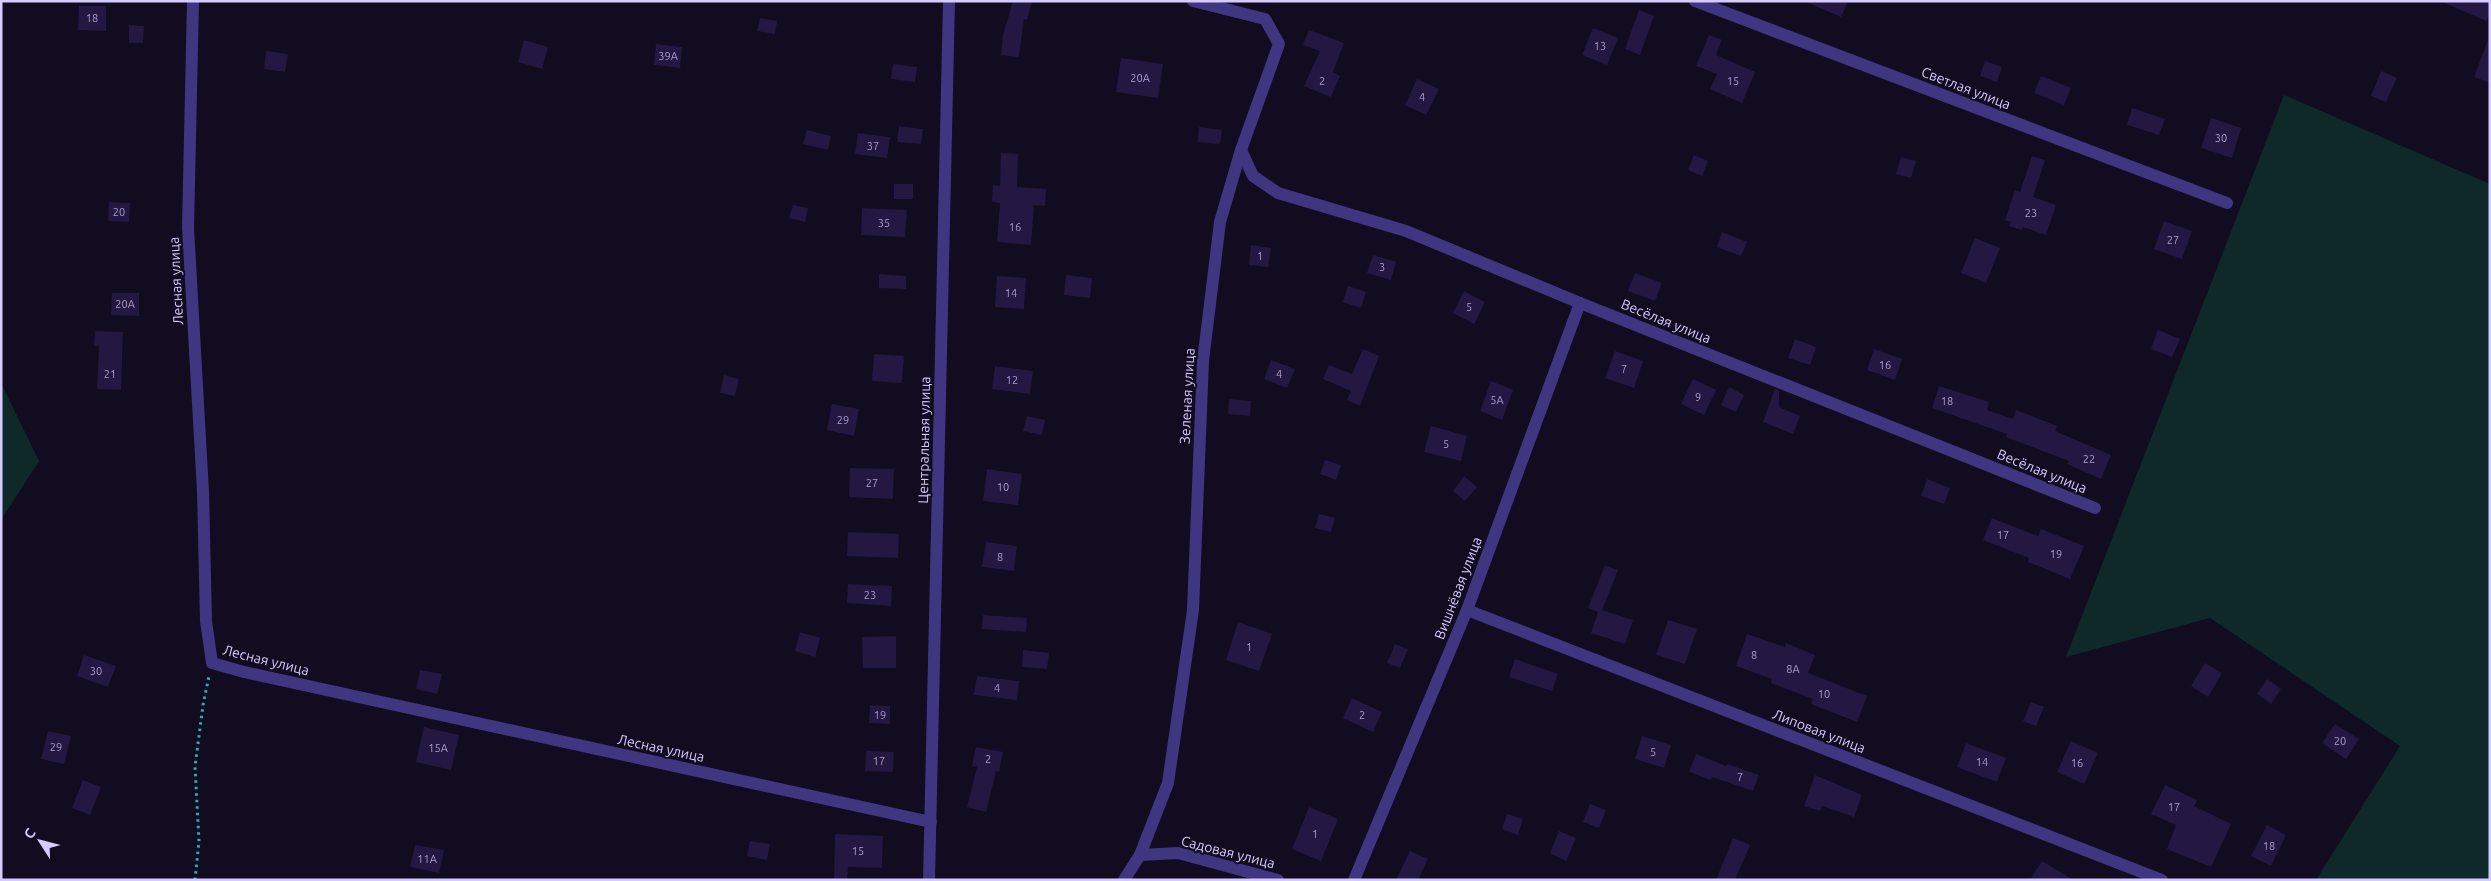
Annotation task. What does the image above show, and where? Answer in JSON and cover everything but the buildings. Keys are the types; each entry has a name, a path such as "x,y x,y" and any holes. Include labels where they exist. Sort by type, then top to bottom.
{"street":[{"name":"Лесная улица","path":"193,1 188,228 203,491 206,621 212,663 244,672 931,822"},
{"name":"Центральная улица","path":"930,880 949,1"},
{"name":"Зеленая улица","path":"1140,855 1168,783 1193,610 1203,361 1220,222 1241,150 1279,44 1265,19 1193,1"},
{"name":"Светлая улица","path":"1695,1 2227,203"},
{"name":"Весёлая улица","path":"1241,150 1253,176 1278,193 1406,231 1580,303 2095,508"},
{"name":"Вишнёвая улица","path":"1354,880 1466,610 1580,303"},
{"name":"Липовая улица","path":"1466,610 2162,880"},
{"name":"Садовая улица","path":"1140,855 1178,853 1278,880"},
{"path":"1124,880 1140,855"}],"path":[{"path":"195,880 199,841 195,767 203,706 212,663"}],"green space":[{"path":"2284,95 2490,184 2490,880 2316,880 2400,746 2210,618 2066,657"},
{"path":"1,383 39,461 1,520"}]}
